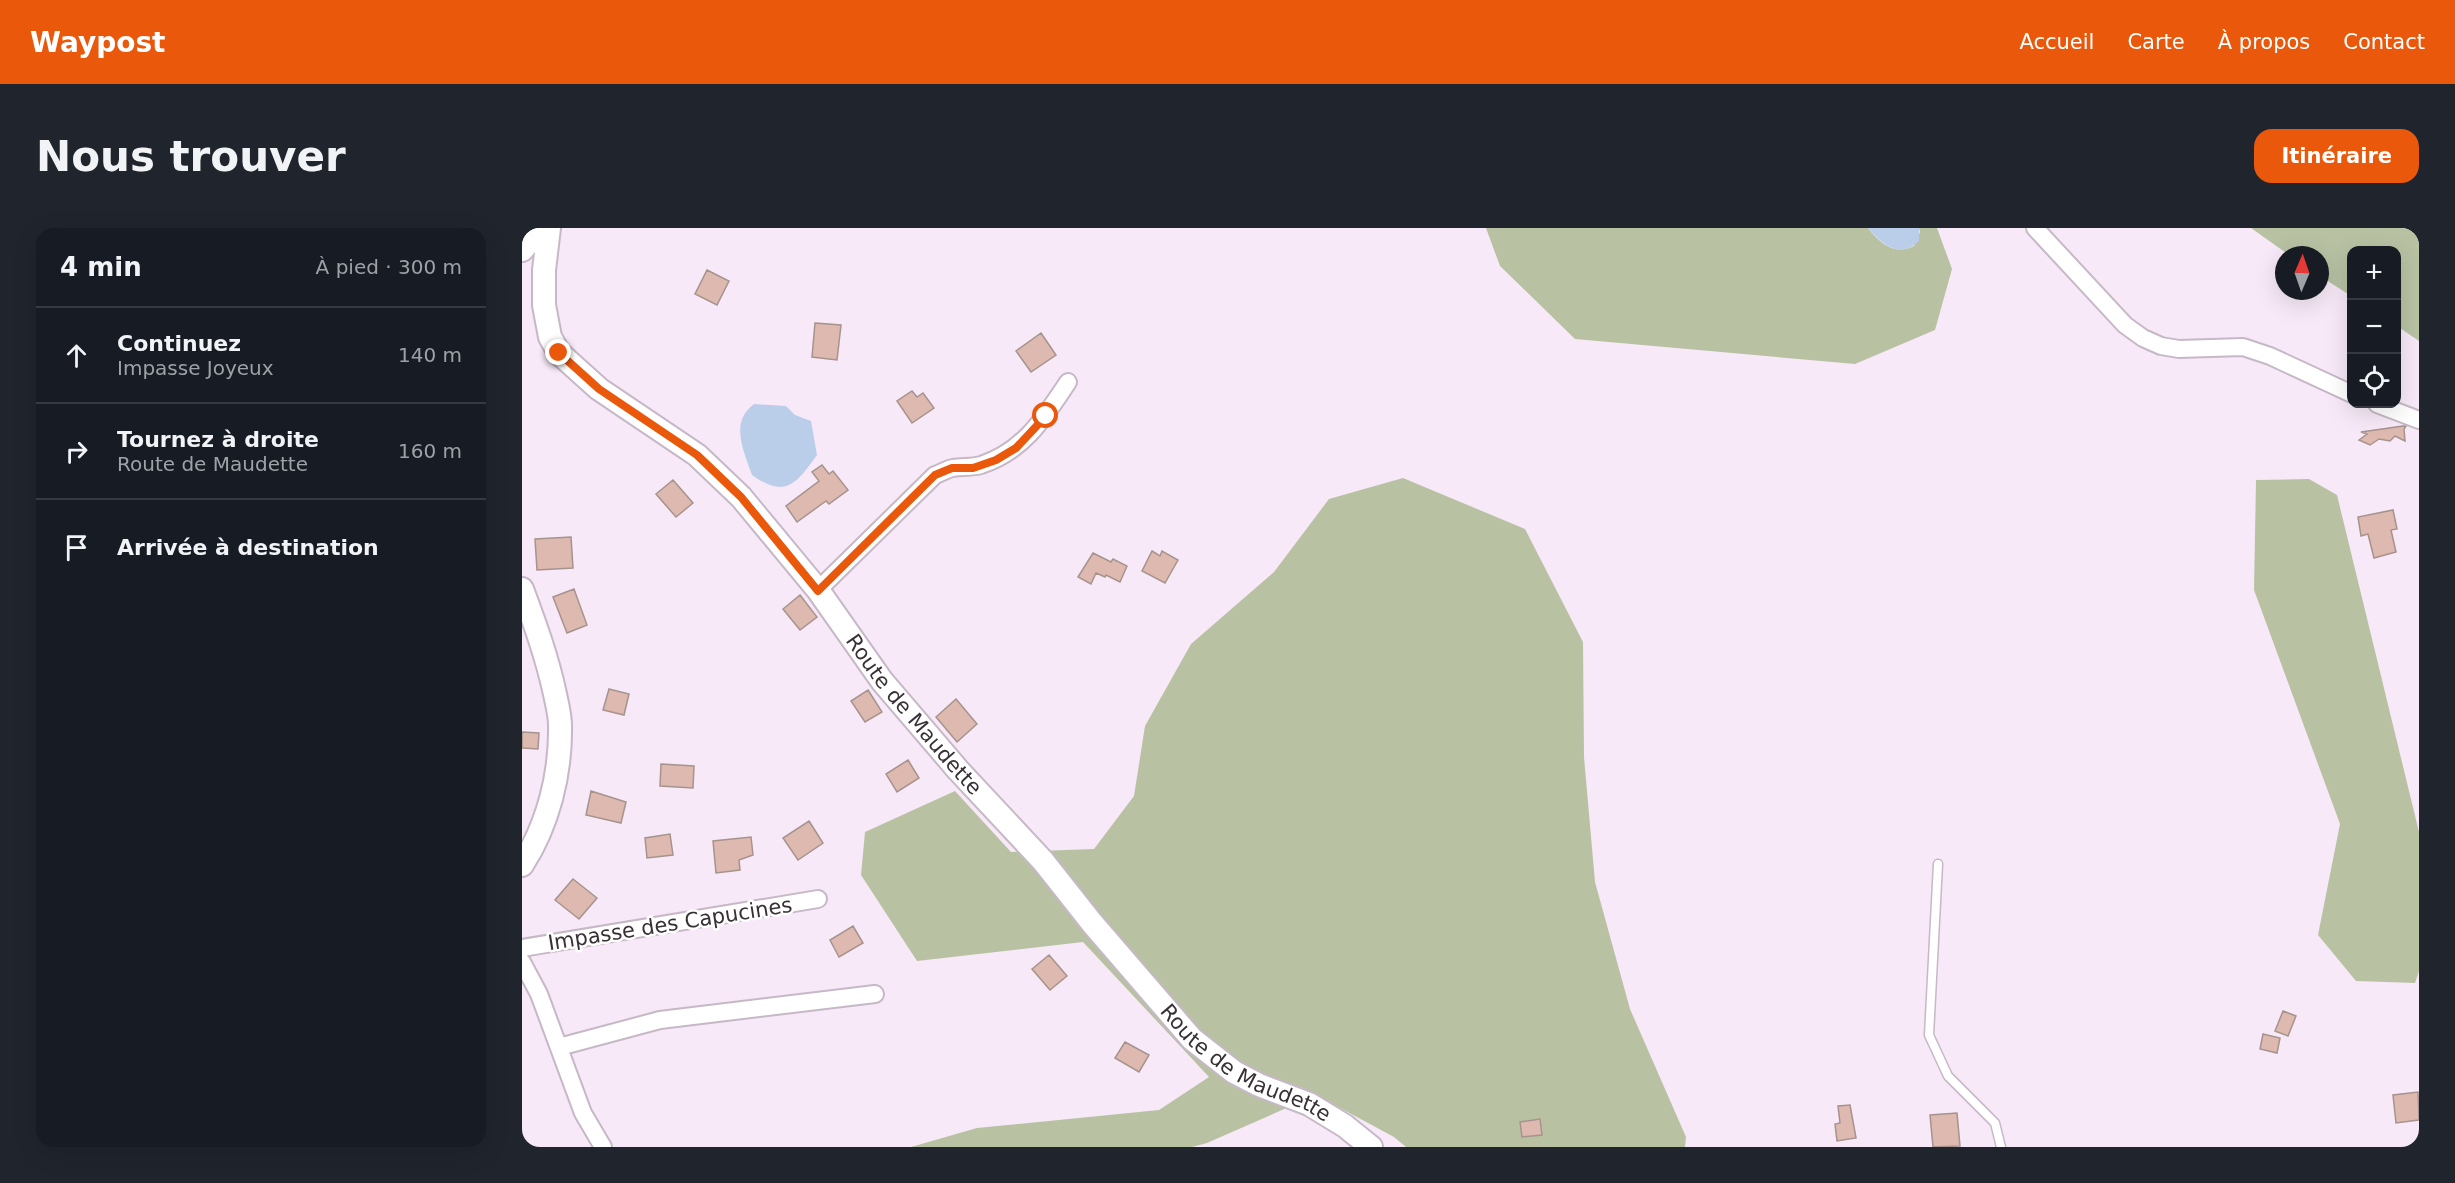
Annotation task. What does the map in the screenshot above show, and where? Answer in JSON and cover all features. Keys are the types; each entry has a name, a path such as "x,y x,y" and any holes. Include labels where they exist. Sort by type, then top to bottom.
{"street":[{"path":"522,250 542,228"},
{"name":"Route de Maudette","path":"549,228 544,270 544,305 550,337 559,353 599,389 697,455 741,497 818,591 882,681 958,770 1044,861 1092,923 1192,1039 1234,1072 1259,1085 1309,1104 1345,1126 1371,1147"},
{"path":"2035,228 2125,325 2144,338 2161,346 2179,349 2243,347 2270,356 2347,392"},
{"path":"818,591 935,475 952,468 973,468 996,460 1016,448 1046,416 1068,382"},
{"path":"2388,408 2419,420"},
{"path":"522,589 530,632 548,659 561,724 557,771 546,816 533,848 522,865"},
{"name":"Impasse des Capucines","path":"522,948 818,899"},
{"path":"522,962 539,994 583,1113 603,1147"},
{"path":"559,1047 660,1020 875,994"}],"lane":[{"path":"1938,864 1929,1035 1948,1076 1995,1123 2001,1147"}],"green space":[{"path":"1486,228 1868,228 1877,239 1900,250 1914,246 1920,232 1919,228 1937,228 1952,269 1935,330 1855,364 1575,339 1500,266"},
{"path":"2251,228 2419,228 2419,341 2401,329 2401,246 2347,246 2347,293 2329,282 2329,246 2276,246"},
{"path":"1403,478 1525,529 1583,642 1584,757 1595,882 1630,1009 1686,1137 1685,1147 1406,1147 1394,1137 1316,1095 1207,1143 1192,1147 911,1147 977,1128 1159,1110 1209,1077 1083,942 917,961 861,875 865,832 955,791 1011,852 1094,849 1134,796 1145,726 1191,644 1274,572 1329,499"},
{"path":"2309,479 2337,495 2419,832 2419,971 2415,983 2356,981 2318,935 2340,824 2254,590 2256,480"}],"water":[{"path":"1868,228 1919,228 1919,241 1905,249 1891,248"},
{"path":"754,404 786,406 795,415 811,421 817,455 803,474 789,485 774,486 752,475 740,428 746,411"}],"building":[{"path":"707,270 729,281 717,305 695,294"},
{"path":"815,323 841,325 837,360 812,357"},
{"path":"1041,333 1056,355 1031,372 1016,351"},
{"path":"912,391 917,397 923,393 934,408 912,423 897,401"},
{"path":"2406,426 2405,441 2395,436 2390,441 2379,439 2370,445 2359,440 2367,434 2361,432"},
{"path":"822,465 829,474 833,471 848,490 829,504 826,501 797,522 786,506 819,481 812,472"},
{"path":"673,480 693,503 676,517 656,494"},
{"path":"2393,510 2397,529 2391,530 2396,552 2374,558 2368,534 2361,536 2358,517"},
{"path":"571,537 573,568 537,570 535,539"},
{"path":"1152,551 1160,556 1162,551 1178,560 1165,583 1142,571"},
{"path":"1093,553 1111,562 1113,559 1127,566 1120,582 1096,573 1091,584 1078,577"},
{"path":"574,589 587,625 567,633 553,597"},
{"path":"800,595 817,617 800,630 783,609"},
{"path":"609,689 629,694 624,715 603,710"},
{"path":"868,690 882,712 865,722 851,701"},
{"path":"956,699 977,724 957,742 936,717"},
{"path":"522,732 539,733 538,749 522,748"},
{"path":"908,760 919,778 897,792 886,774"},
{"path":"661,764 694,766 693,788 660,786"},
{"path":"591,791 626,802 621,823 586,815"},
{"path":"809,821 823,843 798,860 783,838"},
{"path":"670,834 673,855 647,858 645,838"},
{"path":"751,837 753,855 739,860 740,870 716,873 713,841"},
{"path":"573,879 597,898 579,919 555,900"},
{"path":"853,926 863,943 839,957 830,940"},
{"path":"1049,955 1067,976 1050,990 1032,969"},
{"path":"2283,1011 2296,1016 2288,1036 2275,1031"},
{"path":"2263,1034 2280,1038 2277,1053 2260,1049"},
{"path":"1125,1042 1149,1055 1139,1072 1115,1058"},
{"path":"2418,1092 2419,1120 2396,1123 2393,1095"},
{"path":"1850,1105 1856,1138 1837,1141 1835,1124 1840,1123 1838,1106"},
{"path":"1957,1113 1960,1146 1933,1147 1930,1115"},
{"path":"1540,1119 1542,1135 1522,1137 1520,1122"}],"route":[{"path":"559,353 599,389 697,455 741,497 818,591 935,475 952,468 973,468 996,460 1016,448 1046,416"}]}
